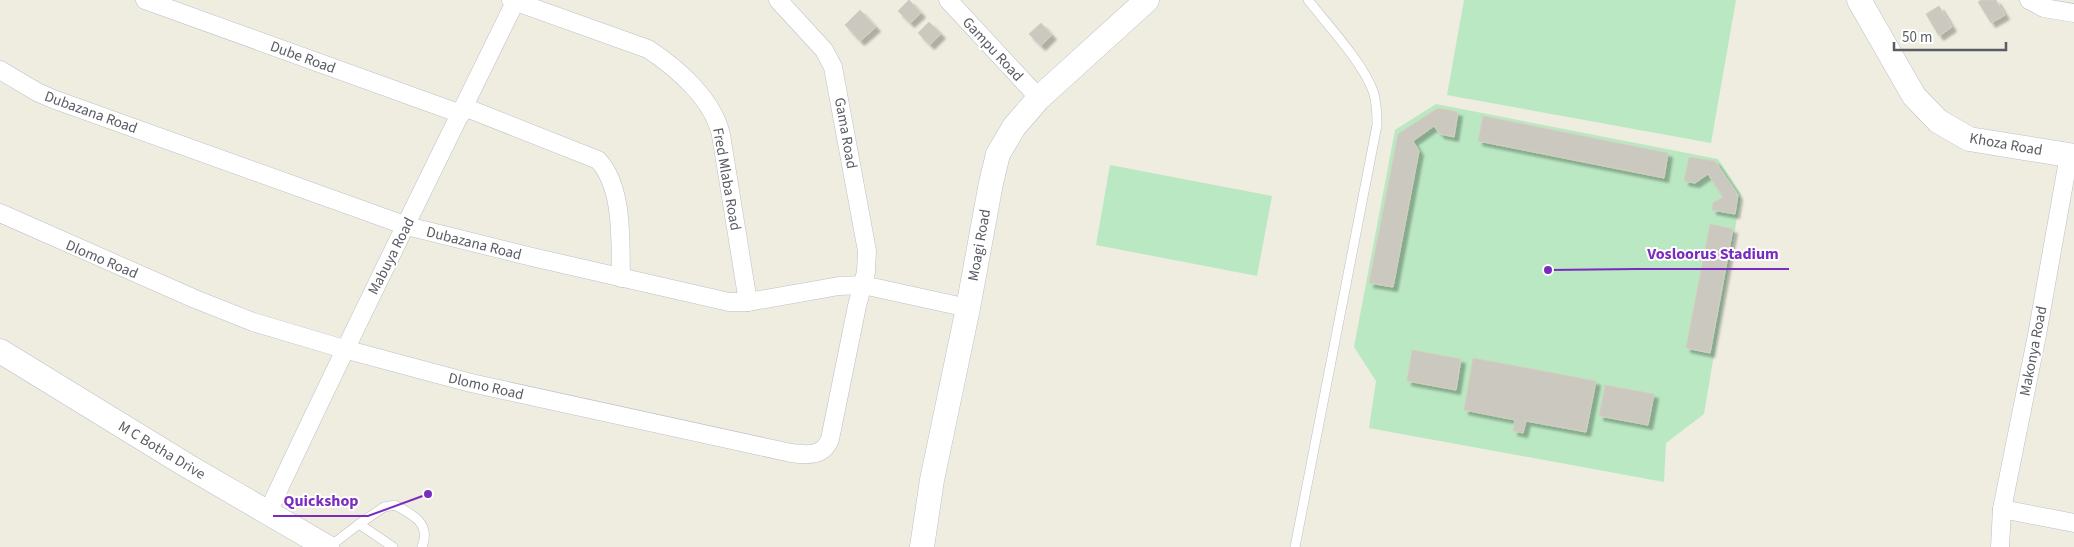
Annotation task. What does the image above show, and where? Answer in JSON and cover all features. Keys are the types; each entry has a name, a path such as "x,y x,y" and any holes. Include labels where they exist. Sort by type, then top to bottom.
{"street":[{"name":"Dube Road","path":"145,0 598,160 609,175 616,198 621,278"},
{"name":"Gama Road","path":"778,0 824,50 829,57 835,74 866,250 866,272 863,285"},
{"name":"Gampu Road","path":"948,0 1039,98"},
{"name":"Moagi Road","path":"922,547 932,480 968,308 990,183 998,154 1014,127 1039,98 1147,0"},
{"name":"Khoza Road","path":"1859,0 1914,96 1938,122 1969,139 2072,155"},
{"path":"2029,0 2044,8 2074,13"},
{"name":"Mabuya Road","path":"268,512 344,349 406,226 514,1"},
{"name":"Fred Mlaba Road","path":"514,1 648,49 667,62 706,104 720,129 748,302"},
{"name":"Dubazana Road","path":"0,70 37,92 53,99 406,226 724,301 748,302 839,286 863,285 968,308"},
{"name":"Makonya Road","path":"2000,547 2002,509 2072,155"},
{"name":"Dlomo Road","path":"0,213 228,313 253,322 471,383 791,453 816,454 826,448 830,439 863,285"},
{"name":"M C Botha Drive","path":"0,350 186,465 328,547"},
{"path":"2002,509 2074,523"}],"lane":[{"path":"1295,547 1377,125 1374,92 1366,76 1308,0"},
{"path":"328,547 384,507 395,506 419,521 424,527 426,534 422,547"},
{"path":"359,524 393,547"}],"green space":[{"path":"1464,0 1736,0 1711,143 1447,95"},
{"path":"1436,104 1718,159 1741,194 1704,414 1666,443 1664,482 1369,428 1376,381 1354,347 1395,130"},
{"path":"1110,165 1272,196 1257,276 1096,245"}],"building":[{"path":"909,0 921,13 910,23 898,11"},
{"path":"1981,0 1996,0 2005,15 1991,23 1978,2"},
{"path":"1939,6 1952,27 1939,36 1926,14"},
{"path":"860,10 876,27 860,41 845,25"},
{"path":"929,22 941,34 930,45 918,33"},
{"path":"1041,23 1052,35 1041,46 1029,34"},
{"path":"1438,108 1458,112 1454,137 1440,134 1434,126 1413,141 1419,151 1393,287 1369,283 1398,134"},
{"path":"1483,116 1668,153 1664,178 1478,141"},
{"path":"1689,157 1715,161 1738,195 1735,214 1712,210 1713,203 1723,197 1708,174 1695,183 1684,181"},
{"path":"1710,224 1733,229 1710,353 1686,348"},
{"path":"1412,350 1461,359 1456,390 1407,381"},
{"path":"1473,358 1596,381 1586,432 1526,421 1523,433 1513,431 1515,420 1464,410"},
{"path":"1605,385 1654,394 1648,425 1599,416"}],"place":[{"name":"Vosloorus Stadium","path":"1548,270"},
{"name":"Quickshop","path":"428,494"}]}
